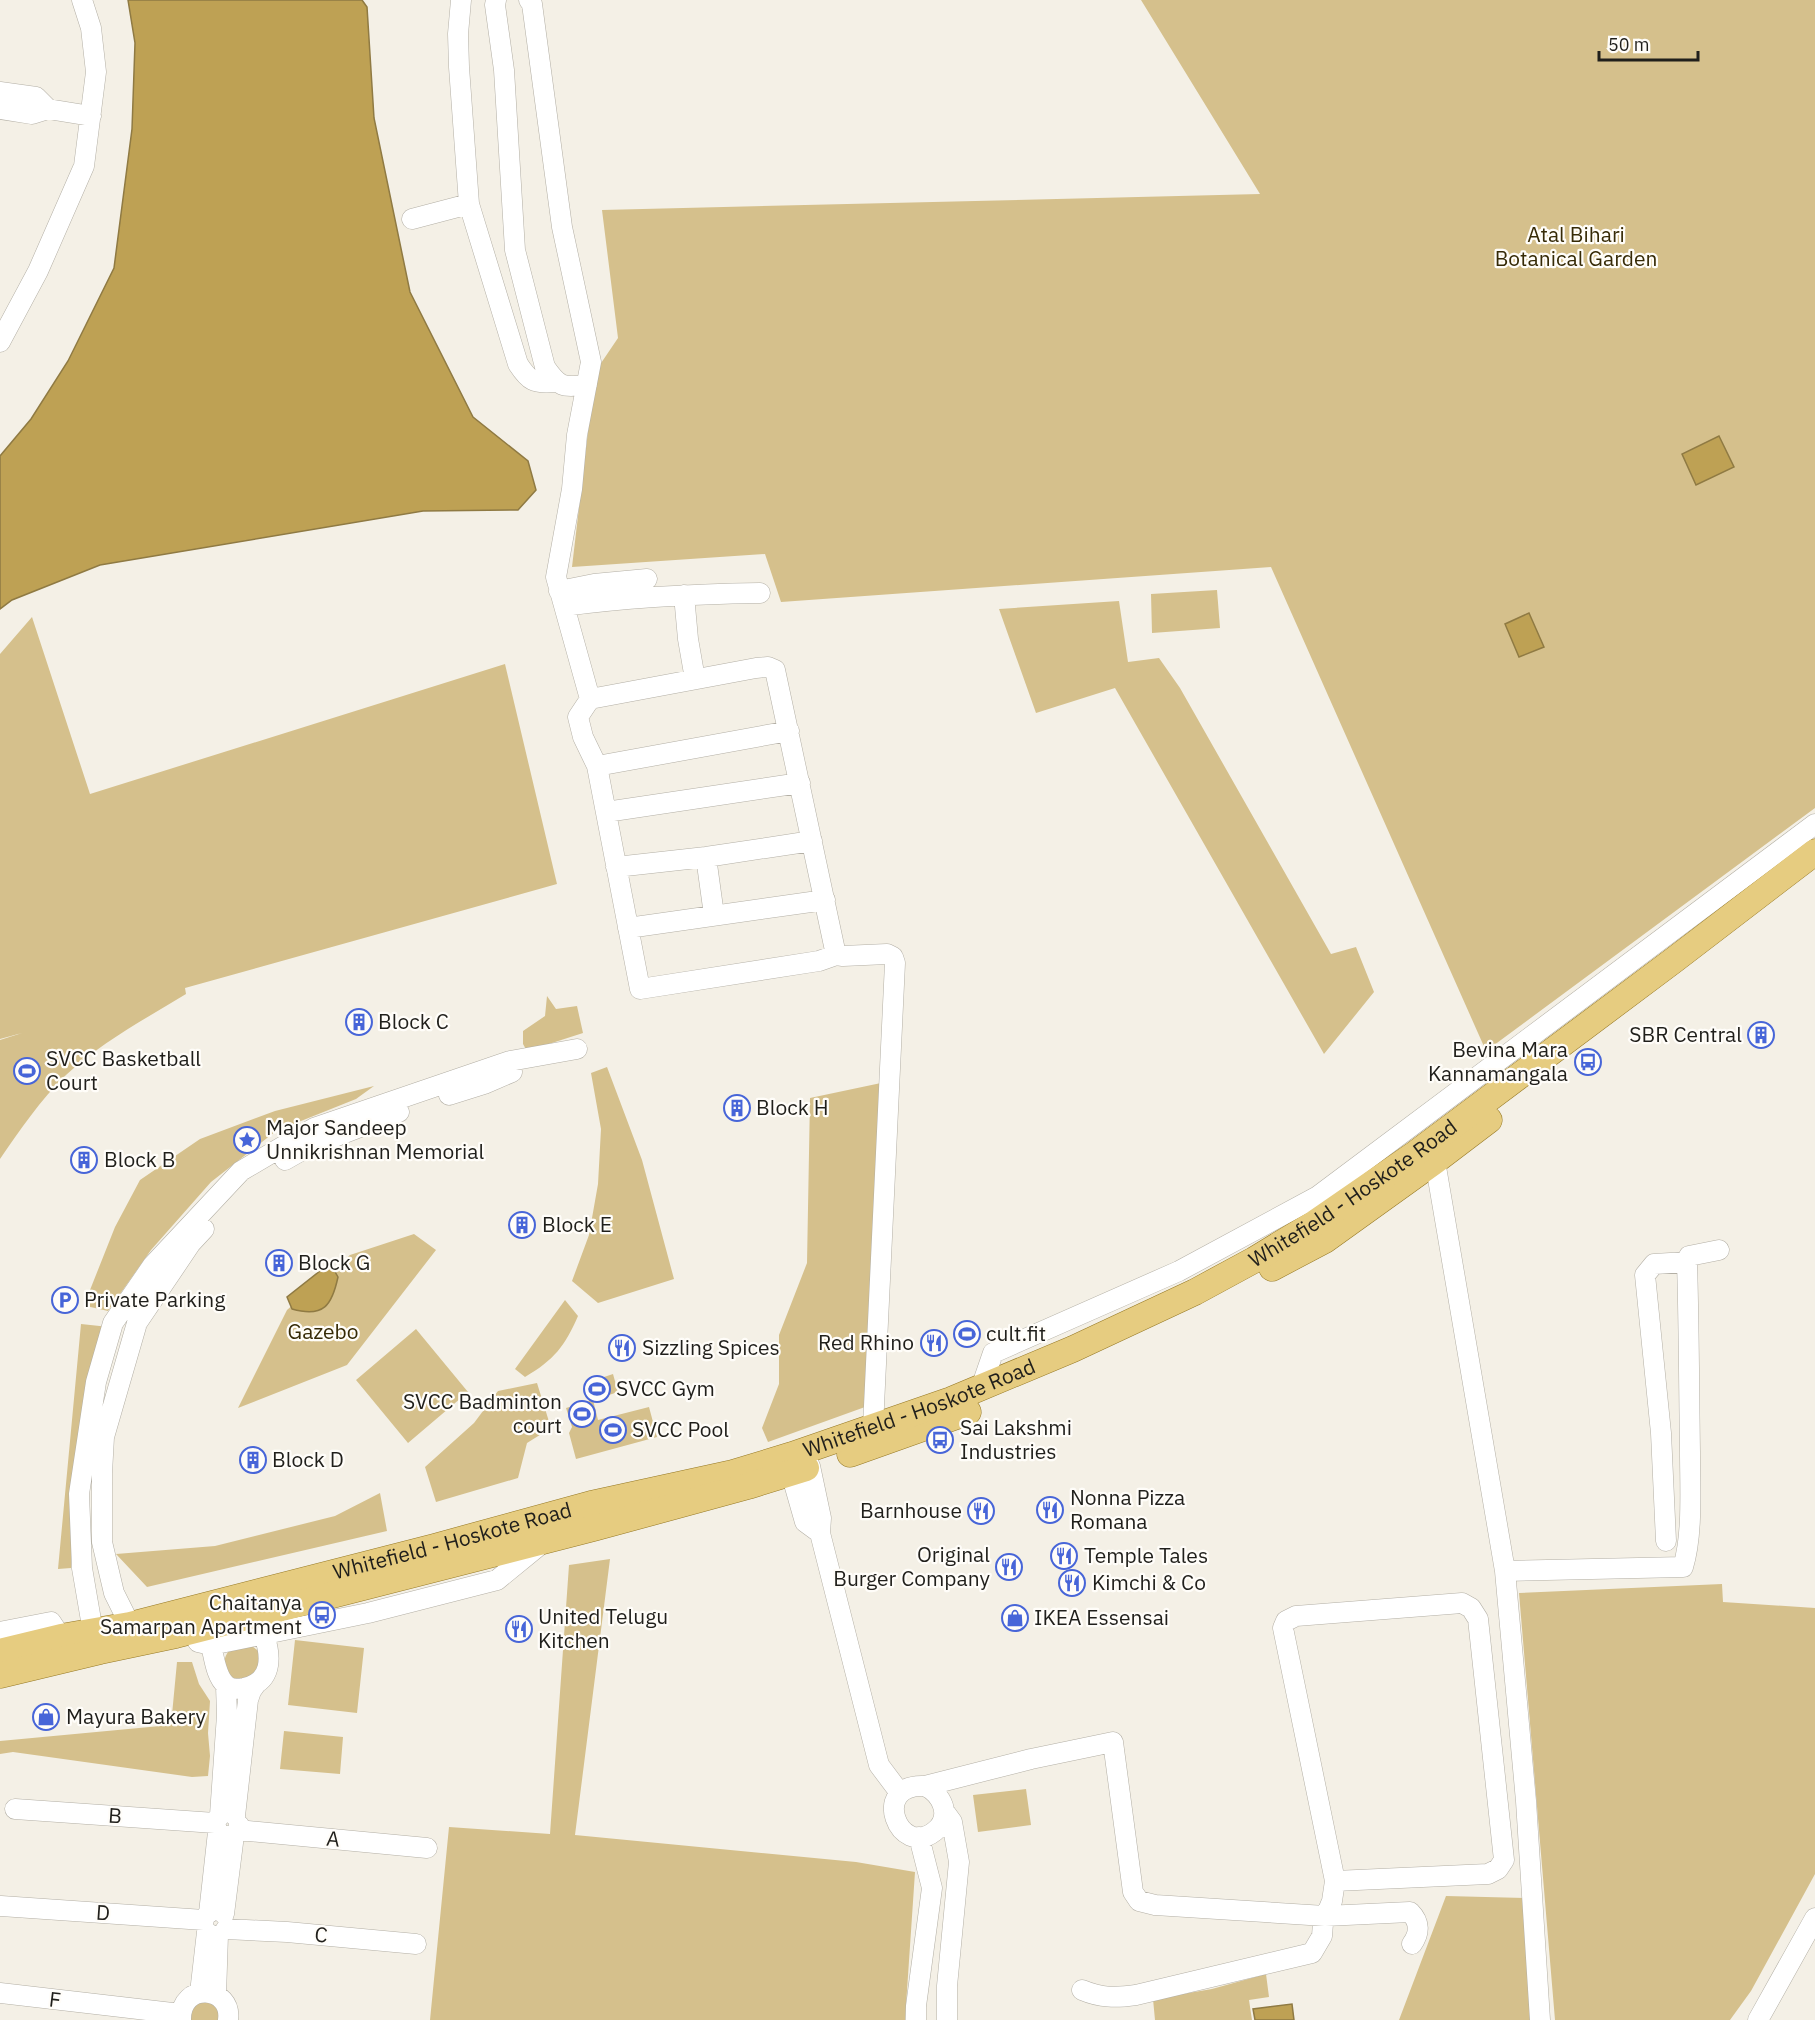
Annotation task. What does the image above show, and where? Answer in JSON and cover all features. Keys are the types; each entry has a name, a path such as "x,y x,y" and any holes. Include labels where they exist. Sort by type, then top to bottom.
{"main road":[{"name":"Whitefield - Hoskote Road","path":"0,1652 61,1637 130,1624 434,1547 748,1486 801,1470 1073,1349 1195,1292 1264,1254 1370,1186 1815,852"},
{"name":"Whitefield - Hoskote Road","path":"0,1675 176,1635 545,1540 592,1516 733,1473 975,1409 1080,1364 1213,1299 1324,1240 1435,1161 1815,874"}],"street":[{"path":"0,342 38,271 84,166 96,72 91,28 82,0"},
{"path":"461,0 458,34 459,67 468,204 518,364 526,376 539,384 555,382"},
{"path":"496,0 504,70 515,250 545,367 555,382 563,386 573,387 587,384"},
{"path":"532,1 562,227 591,362 577,435 572,489 556,578 590,699"},
{"path":"0,92 36,97 48,109"},
{"path":"0,109 32,114 48,109 92,116"},
{"path":"412,219 468,204"},
{"path":"561,598 594,584 647,579"},
{"path":"561,598 609,600 684,594 760,593"},
{"path":"684,594 687,639 695,679"},
{"path":"836,955 775,670 768,667 756,668 590,699 578,717 583,737 597,766 640,989 819,961 836,955 887,954 893,957 895,963 875,1436"},
{"path":"597,766 789,731"},
{"path":"606,812 800,783"},
{"path":"981,1388 993,1353 1185,1268 1318,1196 1815,824"},
{"path":"616,867 706,857 812,841"},
{"path":"706,857 714,915"},
{"path":"628,928 825,900"},
{"path":"93,1632 82,1568 79,1494 96,1382 113,1323 153,1265 241,1171 314,1128 510,1061 577,1049 484,1084 429,1101 306,1148 248,1181 191,1243 137,1323 104,1437 102,1542 114,1593 130,1624"},
{"path":"1435,1161 1505,1571 1526,1801 1540,2020"},
{"path":"1505,1571 1683,1567 1688,1551 1691,1380 1687,1262 1689,1256 1696,1253 1719,1250"},
{"path":"1666,1541 1661,1433 1645,1275 1654,1264 1687,1262"},
{"path":"1185,1268 1195,1292"},
{"path":"801,1470 821,1518 820,1533 879,1765 900,1793"},
{"path":"176,1635 211,1645 368,1613 497,1580 545,1540"},
{"path":"1082,1990 1098,1996 1119,1998 1312,1953 1322,1936 1324,1916 1332,1901 1335,1881 1282,1629 1286,1621 1296,1616 1462,1603 1471,1608 1478,1619 1504,1860 1498,1869 1488,1874 1335,1881"},
{"path":"0,1632 51,1622 61,1637"},
{"path":"208,1994 227,1825 248,1700 251,1691 264,1678 269,1668 264,1635"},
{"path":"211,1645 220,1676 226,1686 227,1825"},
{"path":"226,1686 233,1689 256,1684"},
{"path":"944,1810 943,1819 934,1832 919,1837 903,1832 894,1818 895,1800 900,1793 916,1786 925,1786 1031,1759 1113,1742 1133,1892 1139,1901 1155,1905 1324,1916 1410,1912 1416,1918 1419,1928 1417,1938 1412,1944"},
{"path":"925,1786 939,1796 952,1822 959,1868 947,1986 947,2020"},
{"name":"B","path":"15,1809 227,1825"},
{"name":"A","path":"227,1825 427,1848"},
{"path":"916,2020 932,1888 919,1837"},
{"path":"928,1872 959,1868"},
{"name":"D","path":"2,1906 215,1924"},
{"path":"1758,2020 1815,1918"},
{"name":"C","path":"215,1924 416,1944"},
{"name":"F","path":"0,1993 181,2017"},
{"path":"181,2017 187,2000 208,1994 223,2000 227,2007 228,2020"}],"green space":[{"name":"Atal Bihari Botanical Garden","path":"1141,0 1815,0 1815,808 1486,1051 1271,567 781,602 765,554 572,567 595,372 618,338 602,210 1260,194"},
{"path":"1217,590 1220,628 1152,633 1151,594"},
{"path":"1119,601 1128,662 1159,658 1180,688 1331,954 1356,947 1374,992 1324,1054 1115,688 1036,713 999,609"},
{"path":"32,617 90,794 505,664 557,884 185,988 186,994 109,1041 66,1075 39,1104 0,1159 0,1040 22,1033 0,1039 0,654"},
{"path":"547,996 556,1009 577,1006 583,1033 527,1051 523,1044 523,1031 545,1016"},
{"path":"607,1067 642,1160 674,1279 598,1303 572,1281 589,1235 598,1184 601,1129 591,1073"},
{"path":"881,1083 865,1407 768,1442 762,1428 779,1384 779,1335 807,1263 810,1098"},
{"path":"374,1086 356,1099 276,1131 211,1182 151,1250 108,1311 86,1306 115,1227 140,1180 200,1139 275,1111"},
{"name":"Gazebo","path":"414,1234 436,1250 347,1365 238,1408 287,1310 350,1255"},
{"path":"565,1300 578,1316 573,1327 558,1351 544,1365 525,1377 515,1369"},
{"path":"81,1324 109,1327 79,1465 71,1568 58,1569"},
{"path":"416,1329 468,1392 408,1443 356,1380"},
{"path":"613,1374 618,1392 606,1396 601,1378"},
{"path":"537,1383 551,1428 527,1443 518,1478 436,1502 425,1467 474,1423 498,1391"},
{"name":"SVCC Pool","path":"593,1400 598,1420 649,1407 657,1437 576,1459 569,1433 572,1427 566,1408"},
{"path":"380,1493 387,1531 147,1587 116,1554 215,1546 335,1516"},
{"path":"610,1559 575,1835 856,1862 915,1872 905,2020 430,2020 449,1827 550,1834 569,1565"},
{"path":"1722,1584 1723,1602 1815,1608 1815,1874 1751,1991 1730,2020 1555,2020 1519,1593"},
{"path":"295,1640 364,1648 357,1713 288,1705"},
{"path":"249,1644 260,1652 262,1668 241,1682 227,1672 225,1659 231,1648"},
{"path":"177,1662 192,1662 199,1684 210,1701 208,1776 192,1777 13,1752 0,1754 0,1741 171,1725"},
{"path":"284,1731 343,1737 340,1774 280,1769"},
{"path":"1026,1789 1031,1825 978,1832 973,1795"},
{"path":"1446,1896 1525,1898 1532,2020 1399,2020"},
{"path":"1266,1974 1269,1997 1249,2000 1252,2020 1155,2020 1153,1999 1212,1989"},
{"path":"203,2000 218,2006 221,2020 187,2020 189,2009"}],"shaded area":[{"path":"128,0 362,0 367,7 374,118 410,292 473,417 528,461 536,490 518,510 423,511 100,565 12,600 0,609 0,456 31,419 68,361 114,268 132,129 135,43"},
{"path":"1719,436 1734,467 1696,485 1682,454"},
{"path":"1529,613 1544,647 1519,657 1505,624"},
{"path":"330,1263 338,1277 333,1295 325,1307 312,1312 292,1309 287,1297"},
{"path":"1292,2004 1294,2020 1255,2020 1253,2009"}],"place":[{"name":"Block C","path":"359,1022"},
{"name":"SBR Central","path":"1761,1035"},
{"name":"Bevina Mara Kannamangala","path":"1588,1062"},
{"name":"SVCC Basketball Court","path":"27,1071"},
{"name":"Block H","path":"737,1108"},
{"name":"Major Sandeep Unnikrishnan Memorial","path":"247,1140"},
{"name":"Block B","path":"84,1160"},
{"name":"Block E","path":"522,1225"},
{"name":"Block G","path":"279,1263"},
{"name":"Private Parking","path":"65,1300"},
{"name":"cult.fit","path":"967,1334"},
{"name":"Red Rhino","path":"934,1343"},
{"name":"Sizzling Spices","path":"622,1348"},
{"name":"SVCC Gym","path":"597,1389"},
{"name":"SVCC Badminton court","path":"582,1414"},
{"name":"SVCC Pool","path":"613,1430"},
{"name":"Sai Lakshmi Industries","path":"940,1440"},
{"name":"Block D","path":"253,1460"},
{"name":"Nonna Pizza Romana","path":"1050,1510"},
{"name":"Barnhouse","path":"981,1511"},
{"name":"Temple Tales","path":"1064,1556"},
{"name":"Original Burger Company","path":"1009,1567"},
{"name":"Kimchi & Co","path":"1072,1583"},
{"name":"Chaitanya Samarpan Apartment","path":"322,1615"},
{"name":"IKEA Essensai","path":"1015,1618"},
{"name":"United Telugu Kitchen","path":"519,1629"},
{"name":"Mayura Bakery","path":"46,1717"}]}
